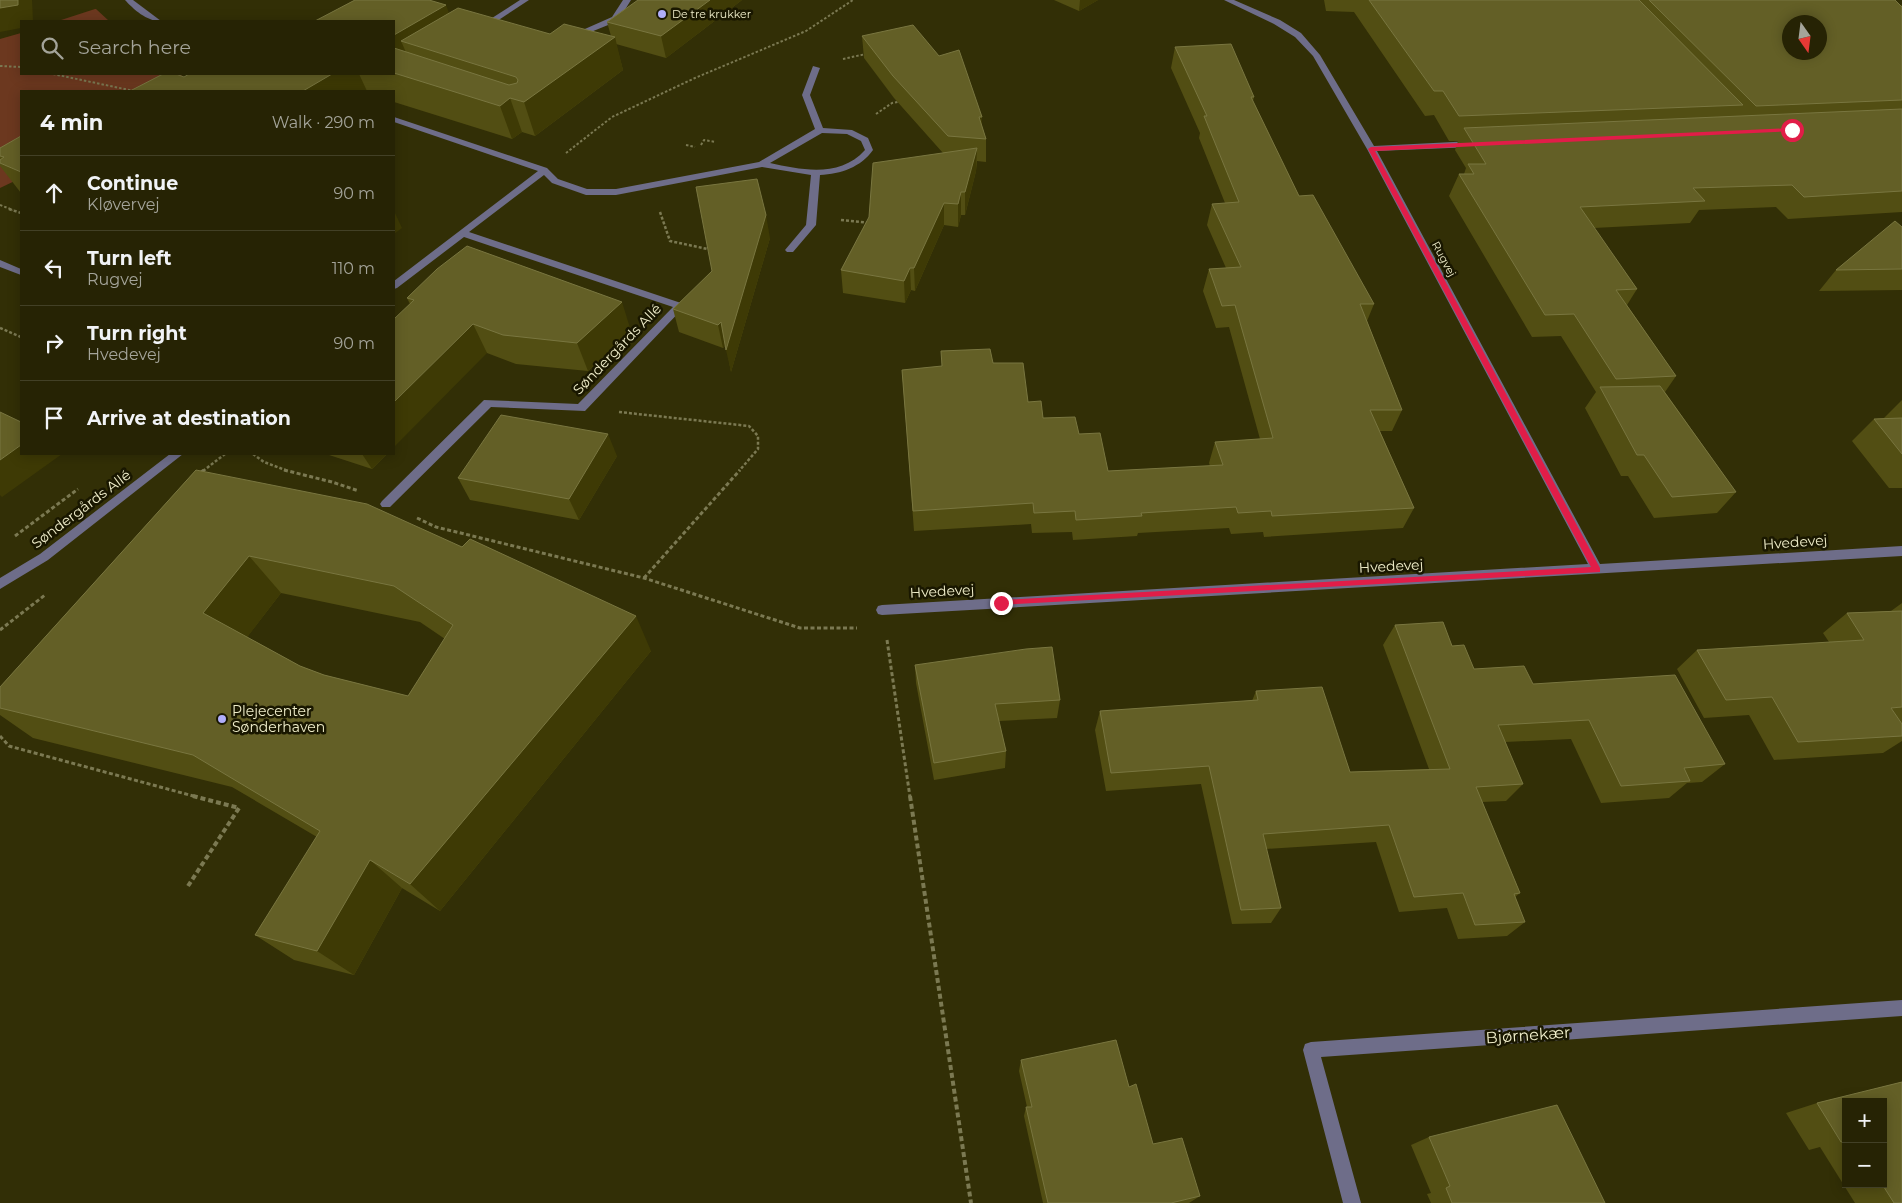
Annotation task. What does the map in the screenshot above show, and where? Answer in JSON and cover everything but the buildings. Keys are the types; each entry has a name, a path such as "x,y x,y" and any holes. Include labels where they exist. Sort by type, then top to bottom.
{"street":[{"path":"129,0 155,20"},
{"path":"485,33 476,31 526,0"},
{"path":"565,39 615,19 627,0"},
{"name":"Rugvej","path":"1228,0 1249,6 1298,35 1316,55 1371,149 1597,570"},
{"path":"816,68 806,95 820,130"},
{"path":"395,119 544,170 555,181 586,192 616,192 762,164 820,130 849,132 865,140 869,150 864,157 844,168 816,173 762,164"},
{"path":"1371,149 1480,144"},
{"path":"395,285 544,170"},
{"path":"790,250 811,225 816,173"},
{"name":"Søndergårds Allé","path":"386,504 488,403 581,408 680,306 462,233"},
{"path":"0,263 20,272"},
{"name":"Søndergårds Allé","path":"0,584 44,557 176,455"},
{"name":"Hvedevej","path":"882,610 1902,551"},
{"name":"Bjørnekær","path":"1352,1203 1311,1050 1902,1008"}],"path":[{"path":"544,170 612,117 695,78 806,31 854,0"},
{"path":"816,68 830,62 867,54"},
{"path":"0,66 20,66"},
{"path":"58,75 129,90"},
{"path":"849,132 892,103 910,100"},
{"path":"650,185 670,241 715,251"},
{"path":"0,205 20,214"},
{"path":"812,217 878,223"},
{"path":"0,328 20,337"},
{"path":"581,408 749,426 758,436 758,449 644,578"},
{"path":"254,455 266,464 344,484 436,527 644,578 800,628 885,628"},
{"name":"Søndergårds Allé","path":"12,538 80,488"},
{"path":"882,610 971,1203"},
{"path":"0,736 9,746 239,808 188,886"}],"shaded area":[{"path":"95,9 108,20 61,20"},
{"path":"20,33 20,75 181,75 197,90 20,90 20,178 0,188 0,39"}],"place":[{"name":"De tre krukker","path":"662,14"},
{"name":"Plejecenter Sønderhaven","path":"222,719"}],"route":[{"path":"1001,603 1597,570 1371,149 1792,130"}]}
